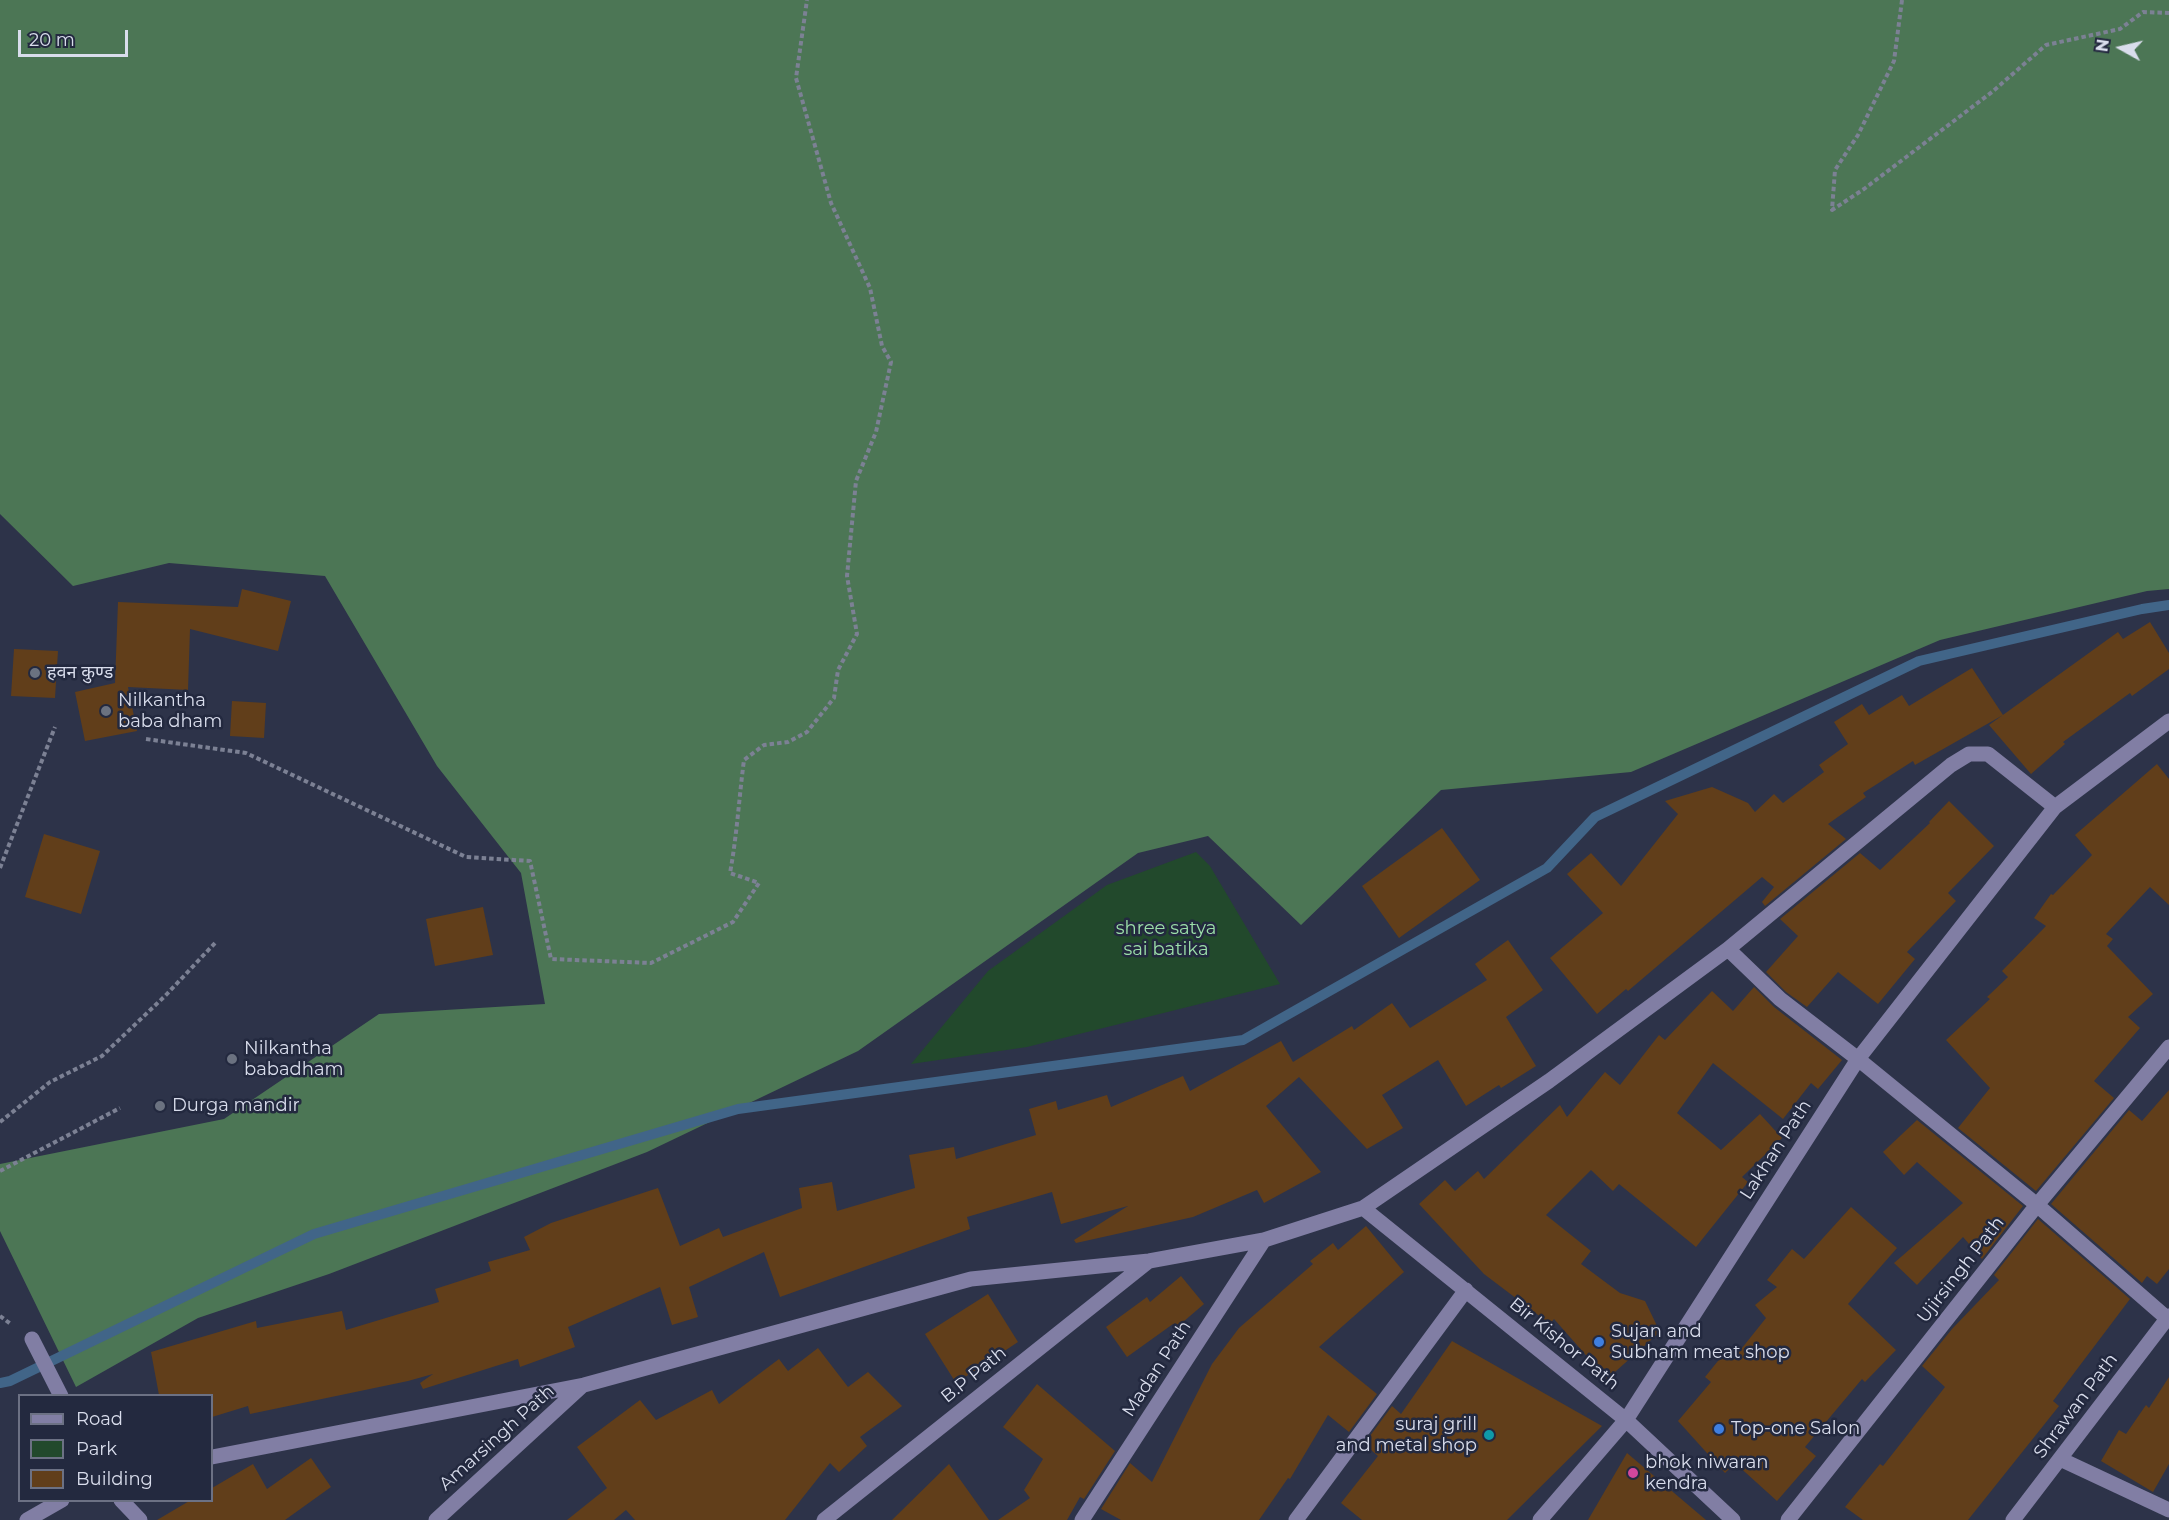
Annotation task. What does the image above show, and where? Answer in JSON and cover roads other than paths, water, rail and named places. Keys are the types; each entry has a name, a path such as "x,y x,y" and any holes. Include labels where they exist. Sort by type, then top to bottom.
{"street":[{"name":"Lakhan Path","path":"1540,1520 1626,1420 1858,1059 2055,807 2169,721"},
{"path":"213,1457 584,1385 971,1279 1149,1262 1264,1240 1363,1208 1549,1081 1728,949 1951,765 1969,754 1988,754 2055,807"},
{"path":"1728,949 1780,999 1858,1059 2037,1205 2168,1319"},
{"name":"Ujirsingh Path","path":"1788,1520 2037,1205 2169,1047"},
{"name":"Bir Kishor Path","path":"1363,1208 1626,1420 1733,1520"},
{"name":"Madan Path","path":"1082,1520 1264,1240"},
{"name":"B.P Path","path":"824,1520 1149,1262"},
{"path":"1296,1520 1467,1290"},
{"name":"Shrawan Path","path":"2013,1520 2168,1319"},
{"path":"32,1339 60,1394"},
{"name":"Amarsingh Path","path":"436,1520 584,1385"},
{"path":"2060,1459 2169,1510"},
{"path":"27,1520 58,1502"},
{"path":"123,1502 140,1520"}],"waterway":[{"path":"0,1383 10,1381 314,1234 738,1109 1243,1040 1547,868 1595,817 1919,661 2142,609 2169,605"}],"place":[{"name":"हवन कुण्ड","path":"35,673"},
{"name":"Nilkantha baba dham","path":"106,711"},
{"name":"Nilkantha babadham","path":"232,1059"},
{"name":"Durga mandir","path":"160,1106"},
{"name":"Sujan and Subham meat shop","path":"1599,1342"},
{"name":"Top-one Salon","path":"1719,1429"},
{"name":"suraj grill and metal shop","path":"1489,1435"},
{"name":"bhok niwaran kendra","path":"1633,1473"}],"park label":[{"name":"shree satya sai batika","path":"1166,939"}]}
